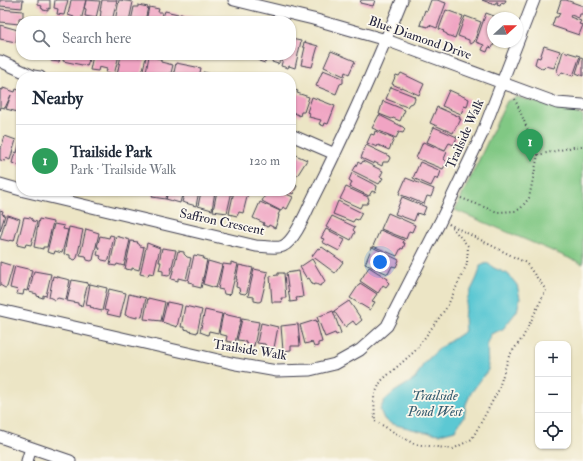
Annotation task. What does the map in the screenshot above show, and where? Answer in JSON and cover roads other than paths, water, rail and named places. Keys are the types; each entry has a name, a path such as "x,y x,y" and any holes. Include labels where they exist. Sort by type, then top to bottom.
{"street":[{"name":"Blue Diamond Drive","path":"234,0 313,19 386,40 557,103 583,105"},
{"name":"Saffron Crescent","path":"43,196 256,246 284,246 294,235 335,154 386,40 402,0"},
{"name":"Trailside Walk","path":"0,310 236,364 276,370 310,370 335,364 360,350 387,326 453,195 482,134 534,0"},
{"path":"0,61 24,72"},
{"path":"296,138 335,154"},
{"name":"Saffron Crescent","path":"0,184 16,189"},
{"path":"0,437 55,458 70,461"},
{"path":"27,461 31,448"}],"water":[{"name":"Trailside Pond West","path":"487,263 508,274 517,285 520,298 517,311 503,329 491,334 487,343 488,370 471,393 466,404 464,417 455,430 440,434 424,432 392,424 384,419 380,410 384,401 394,392 415,379 424,363 441,347 465,331 464,315 467,300 478,275 480,266"}],"place":[{"name":"Trailside Park","path":"530,162"}]}
